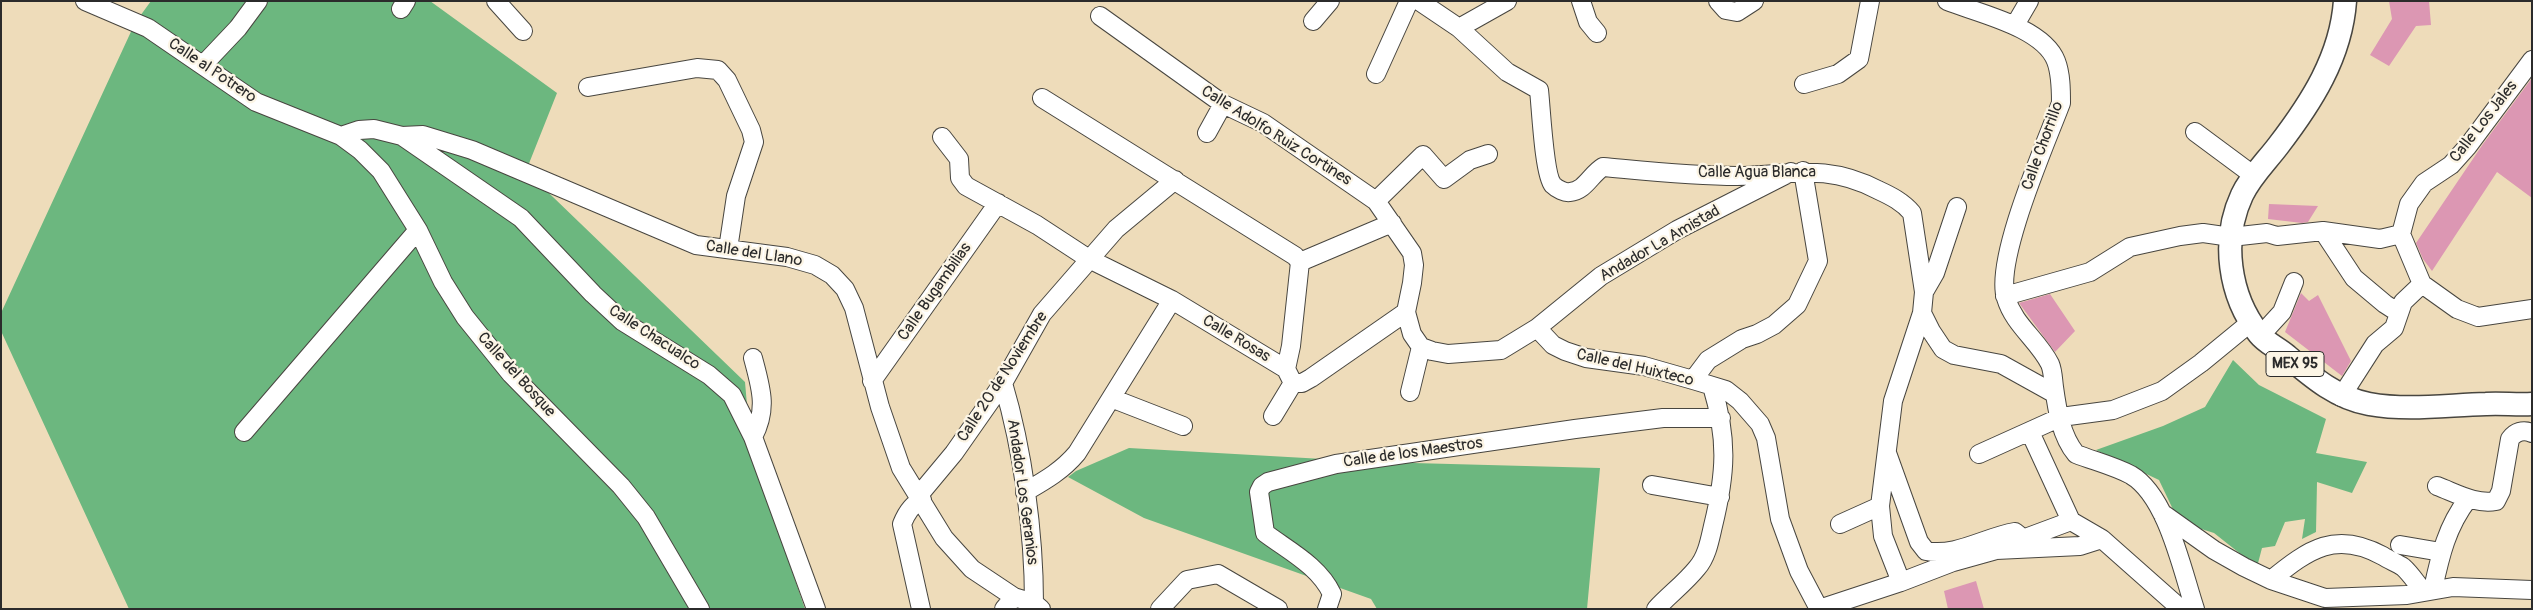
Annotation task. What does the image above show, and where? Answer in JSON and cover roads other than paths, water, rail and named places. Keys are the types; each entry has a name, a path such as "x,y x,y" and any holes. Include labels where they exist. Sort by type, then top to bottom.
{"main road":[{"name":"MEX 95","path":"2345,1 2337,46 2321,82 2294,126 2253,174 2242,196 2231,237 2232,270 2240,304 2256,329 2299,368 2342,397 2370,404 2398,407 2440,408 2487,404 2532,404"}],"street":[{"name":"Calle al Potrero","path":"85,1 148,28 256,102 341,136"},
{"path":"203,65 238,28 258,1"},
{"path":"496,1 523,31"},
{"path":"1313,21 1330,1"},
{"path":"1376,74 1409,1"},
{"name":"Calle Agua Blanca","path":"1419,1 1459,28 1507,72 1539,90 1547,170 1552,184 1559,190 1568,193 1580,190 1603,167 1736,176 1797,172 1836,173 1863,182 1906,205 1912,213 1924,292 1922,313 1893,401 1880,506 1882,536 1901,582"},
{"path":"1459,28 1507,1"},
{"path":"1581,1 1588,22 1597,33"},
{"path":"1718,1 1726,10 1737,12 1754,1"},
{"path":"1804,84 1838,74 1859,59 1870,1"},
{"name":"Calle Chorrillo","path":"1946,1 2015,25 2046,46 2056,60 2061,89 2061,103 2023,203 2004,273 2005,296"},
{"path":"2015,25 2029,1"},
{"name":"Calle Adolfo Ruiz Cortines","path":"1100,16 1223,104 1263,123 1376,201 1412,253 1412,283 1406,312"},
{"name":"Calle Los Jales","path":"2401,234 2409,204 2424,184 2451,165 2468,146 2532,60"},
{"path":"588,87 697,68 718,70 735,97 751,130 754,142 736,196 728,249"},
{"path":"1042,98 1295,256 1300,262 1289,376 1273,416"},
{"path":"1207,133 1223,104"},
{"name":"Calle Chacualco","path":"341,136 359,130 374,129 402,136 521,218 592,294 622,321 709,375 732,395 753,437 816,609"},
{"path":"2195,132 2253,174"},
{"name":"Calle del Llano","path":"402,136 424,135 472,150 696,244 787,257 815,265 832,275 845,289 854,308 872,381 901,468 944,538 972,569 1009,603 1037,606"},
{"name":"Calle del Bosque","path":"341,136 360,150 381,171 418,230 443,282 465,316 511,374 622,486 646,517 700,609"},
{"name":"Calle Rosas","path":"942,137 959,159 960,178 966,186 998,203 1089,259 1172,300 1289,376"},
{"path":"1376,201 1423,155 1444,179 1470,160 1488,154"},
{"path":"1693,380 1708,360 1742,339 1774,325 1797,305 1818,261 1797,172"},
{"name":"Andador La Amistad","path":"1421,347 1448,354 1501,350 1537,328 1601,276 1652,245 1677,230 1797,172"},
{"name":"Calle 20 de Noviembre","path":"920,609 902,524 906,514 954,453 1003,383 1042,314 1116,229 1175,180"},
{"name":"Calle Bugambilias","path":"872,381 998,203"},
{"path":"1924,292 1935,273 1957,207"},
{"path":"1300,262 1392,223"},
{"path":"244,432 418,230"},
{"path":"2323,231 2354,278 2385,304 2400,313"},
{"path":"2194,609 2162,513 2145,487 2131,475 2076,454 2064,436 2050,365 2013,315 2005,296 2090,272 2130,247 2142,244 2203,234 2231,237 2268,232 2277,236 2323,231 2380,239 2401,234 2422,284 2457,309 2478,317 2532,309"},
{"path":"1979,454 2061,417 2113,410 2162,391 2282,312 2294,282"},
{"path":"2342,397 2375,344 2394,328 2403,302 2422,284"},
{"path":"1025,492 1067,465 1172,300"},
{"path":"1289,376 1302,383 1406,312 1412,334 1421,347 1410,392"},
{"path":"1922,313 1931,331 1943,348 1954,355 2001,364 2055,394"},
{"name":"Calle del Huixteco","path":"1537,328 1553,345 1565,351 1586,358 1644,366 1726,390 1740,401 1760,424 1766,438 1780,519 1799,571 1819,609"},
{"path":"753,358 760,382 763,416 753,437"},
{"name":"Andador Los Geranios","path":"1003,383 1012,412 1032,536 1037,606"},
{"path":"1656,609 1698,567 1708,547 1724,474 1721,418 1712,386"},
{"path":"1111,398 1183,426"},
{"name":"Calle de los Maestros","path":"1327,609 1332,594 1328,584 1310,565 1265,533 1259,492 1262,486 1268,482 1336,464 1574,429 1663,418 1721,418"},
{"path":"2030,432 2071,521 2102,539 2181,609"},
{"path":"2437,486 2468,499 2487,503 2496,500 2501,491 2510,439 2514,434 2520,432 2532,433"},
{"path":"1886,450 1919,542 1926,551 1936,553 1964,548 2012,533 2017,533 2027,544"},
{"path":"1652,485 1720,497"},
{"path":"2428,590 2456,514 2468,499"},
{"path":"1840,524 1880,506"},
{"path":"2162,513 2214,550 2271,580 2325,603 2453,587 2532,590"},
{"path":"2027,544 2033,534 2071,521"},
{"path":"1819,609 1901,582 1953,562 1996,550 2027,544 2080,546 2102,539"},
{"path":"2271,580 2308,553 2331,544 2353,543 2372,550 2403,567 2428,590"},
{"path":"2400,545 2441,552"},
{"path":"1160,609 1187,580 1218,574 1278,609"}]}
